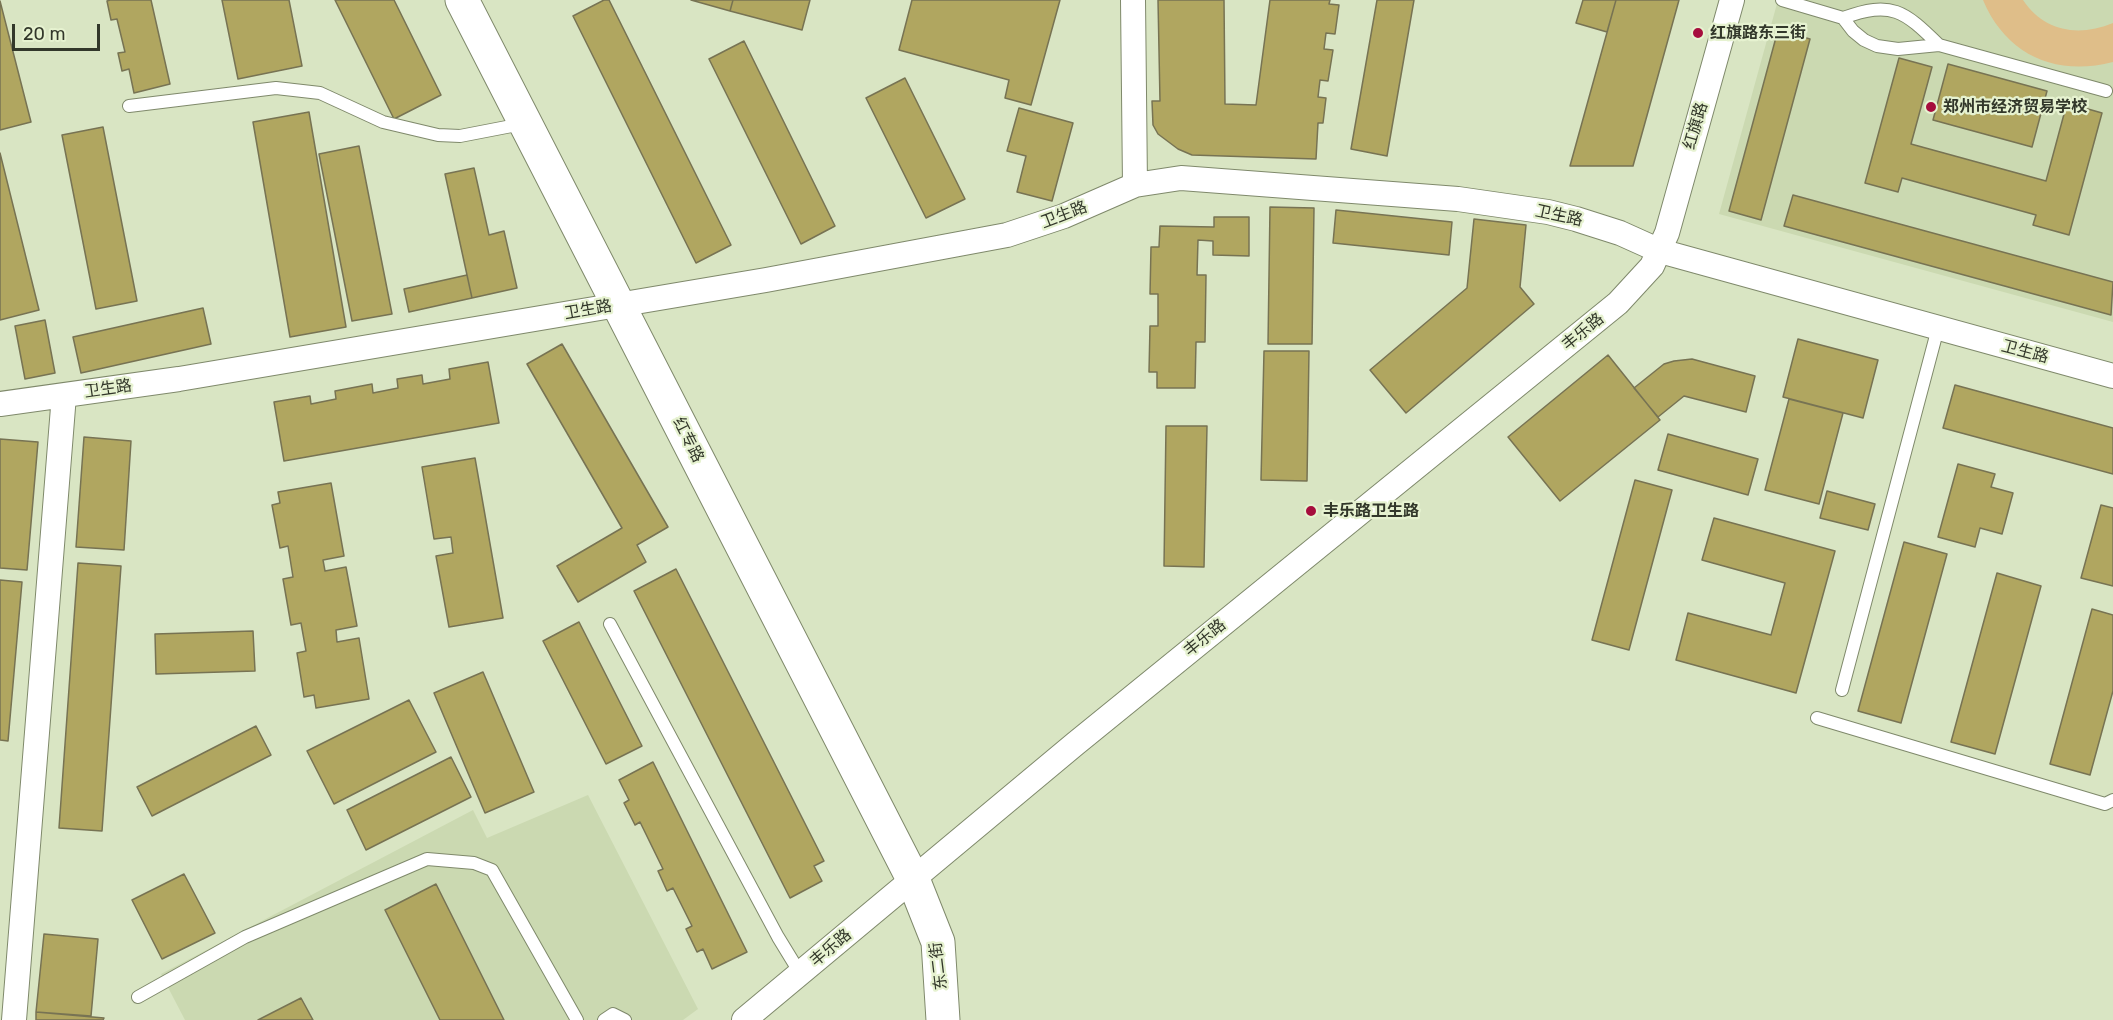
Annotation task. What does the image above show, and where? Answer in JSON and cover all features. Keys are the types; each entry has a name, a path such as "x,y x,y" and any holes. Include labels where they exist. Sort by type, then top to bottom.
{"street":[{"name":"红专路","path":"462,0 913,879"},
{"path":"1133,0 1135,185"},
{"name":"红旗路","path":"1660,251 1667,233 1731,0"},
{"name":"卫生路","path":"0,404 179,379 766,280 1007,235 1064,216 1135,185 1180,178 1458,199 1548,212 1620,233 1660,251 2113,376"},
{"name":"丰乐路","path":"744,1020 1083,737 1618,303 1652,266 1660,251"},
{"path":"14,1020 13,974 64,395"},
{"name":"东二街","path":"913,879 938,942 943,1020"}],"lane":[{"path":"1782,0 1843,18 1853,31 1864,40 1877,46 1898,49 1939,45 2106,91"},
{"path":"1843,18 1863,9 1878,6 1891,9 1905,14 1939,45"},
{"path":"129,106 276,88 320,93 383,122 438,135 460,136 525,123"},
{"path":"1842,690 1938,328"},
{"path":"610,624 778,937 800,973"},
{"path":"1816,718 2105,804 2113,800"},
{"path":"138,997 245,937 427,859 474,863 492,870 577,1020"},
{"path":"604,1020 613,1014 625,1020"}],"shaded area":[{"name":"郑州市经济贸易学校","path":"1778,0 2113,0 2113,322 1719,214"},
{"path":"1983,0 2023,0 2041,19 2063,29 2088,30 2113,23 2113,62 2092,66 2072,66 2035,57 2019,48 2005,35"},
{"path":"588,795 698,1009 683,1020 185,1020 161,974 473,810 487,838"}],"building":[{"path":"151,0 170,84 134,93 129,69 122,71 118,53 125,52 117,19 111,20 107,1"},
{"path":"222,0 289,0 302,66 238,79"},
{"path":"335,0 394,0 441,95 394,119"},
{"path":"604,0 609,0 731,245 696,263 573,16"},
{"path":"691,0 733,0 730,11"},
{"path":"733,0 810,0 802,30 730,11"},
{"path":"912,0 1060,0 1031,105 1005,98 1009,80 899,50"},
{"path":"1158,0 1224,0 1225,104 1256,105 1270,0 1330,0 1329,4 1339,5 1335,34 1326,33 1324,49 1333,50 1328,81 1320,80 1318,97 1326,98 1323,123 1318,123 1316,159 1192,155 1178,149 1158,134 1153,125 1152,101 1160,101"},
{"path":"1377,0 1414,0 1387,156 1351,149"},
{"path":"1583,0 1616,0 1607,32 1576,23"},
{"path":"1616,0 1679,0 1633,166 1570,166"},
{"path":"0,1 31,122 0,130"},
{"path":"1778,30 1810,39 1761,220 1729,211"},
{"path":"744,41 835,226 801,244 709,59"},
{"path":"1899,58 1932,67 1911,144 2046,181 2067,103 2102,113 2069,235 2033,225 2036,215 1902,178 1898,192 1865,183"},
{"path":"1948,64 2047,91 2032,147 1933,120"},
{"path":"905,78 965,199 926,218 866,98"},
{"path":"1019,108 1073,123 1052,201 1017,192 1026,156 1007,151"},
{"path":"309,112 346,327 290,337 253,122"},
{"path":"103,127 137,301 96,309 62,135"},
{"path":"359,146 392,314 352,321 319,154"},
{"path":"0,153 39,310 0,320"},
{"path":"474,168 489,235 504,231 517,288 472,298 445,174"},
{"path":"1793,195 2113,282 2111,315 1784,226"},
{"path":"1270,207 1314,208 1312,344 1268,344"},
{"path":"1336,210 1452,222 1449,255 1333,243"},
{"path":"1214,217 1249,217 1249,256 1213,255 1213,241 1198,240 1197,275 1206,275 1205,342 1196,342 1195,388 1157,388 1157,372 1149,372 1150,326 1158,326 1158,294 1150,294 1151,247 1159,247 1160,226 1214,227"},
{"path":"1474,219 1526,225 1520,287 1534,304 1406,413 1370,370 1467,288"},
{"path":"467,275 472,298 409,312 404,289"},
{"path":"203,308 211,344 81,373 73,337"},
{"path":"45,320 55,373 25,379 15,326"},
{"path":"1798,339 1878,360 1863,418 1783,397"},
{"path":"562,344 668,527 637,545 646,562 578,602 557,566 622,528 527,364"},
{"path":"1264,351 1309,351 1307,481 1261,480"},
{"path":"1608,355 1660,420 1560,501 1508,437"},
{"path":"1692,359 1755,376 1746,412 1684,396 1658,417 1634,388 1664,364"},
{"path":"488,362 499,423 284,461 274,402 310,396 311,404 336,399 335,391 372,384 373,393 398,388 397,379 422,375 423,384 450,379 449,369"},
{"path":"1955,385 2113,428 2113,474 1943,428"},
{"path":"1789,399 1843,413 1819,504 1765,490"},
{"path":"1166,426 1207,426 1204,567 1164,566"},
{"path":"1668,434 1758,459 1748,495 1658,470"},
{"path":"84,437 131,441 124,550 76,547"},
{"path":"0,439 38,442 27,570 0,568"},
{"path":"475,458 503,618 449,627 436,556 453,553 451,537 434,539 422,467"},
{"path":"1958,464 1995,474 1991,487 2013,493 2002,534 1980,528 1975,547 1938,537"},
{"path":"1635,480 1672,490 1629,650 1592,640"},
{"path":"331,483 344,556 323,560 325,571 346,567 357,626 336,630 337,642 359,638 369,699 316,708 314,695 304,697 297,653 306,651 301,623 291,625 283,579 293,577 288,546 280,548 272,505 280,503 278,492"},
{"path":"1827,491 1875,504 1868,530 1820,518"},
{"path":"2101,505 2113,508 2113,586 2081,578"},
{"path":"1714,518 1835,551 1796,693 1676,660 1688,613 1771,635 1785,583 1702,560"},
{"path":"1904,542 1947,554 1901,723 1858,711"},
{"path":"78,563 121,566 102,831 59,828"},
{"path":"676,569 824,861 814,866 822,881 790,898 634,591"},
{"path":"1997,573 2041,586 1995,754 1951,742"},
{"path":"0,580 22,582 8,741 0,740"},
{"path":"2092,609 2113,615 2113,691 2090,775 2050,764"},
{"path":"579,622 642,746 606,764 543,641"},
{"path":"253,631 255,671 156,674 155,634"},
{"path":"483,672 534,792 485,813 434,693"},
{"path":"409,700 436,752 334,804 307,751"},
{"path":"256,726 271,755 152,816 137,787"},
{"path":"451,757 471,797 366,850 347,810"},
{"path":"653,762 747,952 712,969 703,949 697,952 686,929 692,926 673,888 667,891 658,871 663,869 640,822 635,825 624,803 629,800 619,780"},
{"path":"184,874 215,933 162,959 132,900"},
{"path":"436,884 504,1020 440,1020 385,910"},
{"path":"44,934 98,939 91,1016 36,1012"},
{"path":"301,998 313,1020 258,1020"},
{"path":"36,1012 104,1018 103,1020 36,1020"}],"place":[{"name":"红旗路东三街","path":"1698,33"},
{"name":"郑州市经济贸易学校","path":"1931,107"},
{"name":"丰乐路卫生路","path":"1311,511"}]}
